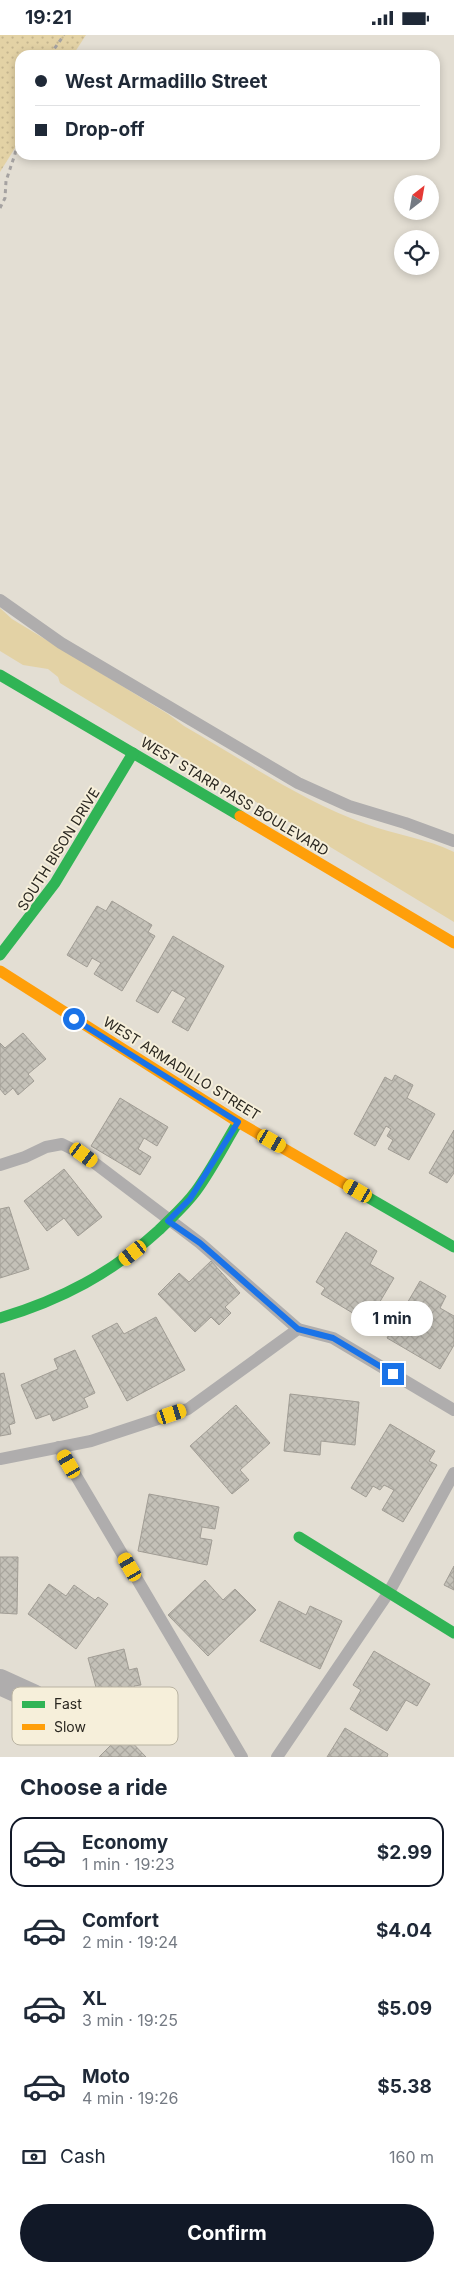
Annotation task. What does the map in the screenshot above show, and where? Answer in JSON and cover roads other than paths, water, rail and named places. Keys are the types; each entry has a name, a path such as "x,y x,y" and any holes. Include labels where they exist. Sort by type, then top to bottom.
{"street":[{"name":"WEST STARR PASS BOULEVARD","path":"0,675 454,943"},
{"name":"SOUTH BISON DRIVE","path":"0,955 29,922 94,824 133,753"},
{"name":"WEST ARMADILLO STREET","path":"0,971 238,1122 454,1247"},
{"path":"0,1318 34,1309 63,1297 107,1273 146,1243 190,1199 238,1122"},
{"path":"298,1537 454,1633"},
{"path":"0,1682 12,1687"}],"lane":[{"path":"0,600 61,643 298,783 349,806 405,823 454,841"},
{"path":"0,1165 25,1157 46,1147 62,1144 84,1155 140,1197 168,1221 200,1243 298,1329 333,1338 454,1409"},
{"path":"0,1459 91,1441 188,1409 298,1329"},
{"path":"59,1447 242,1757"},
{"path":"276,1757 389,1592 454,1473"}]}
